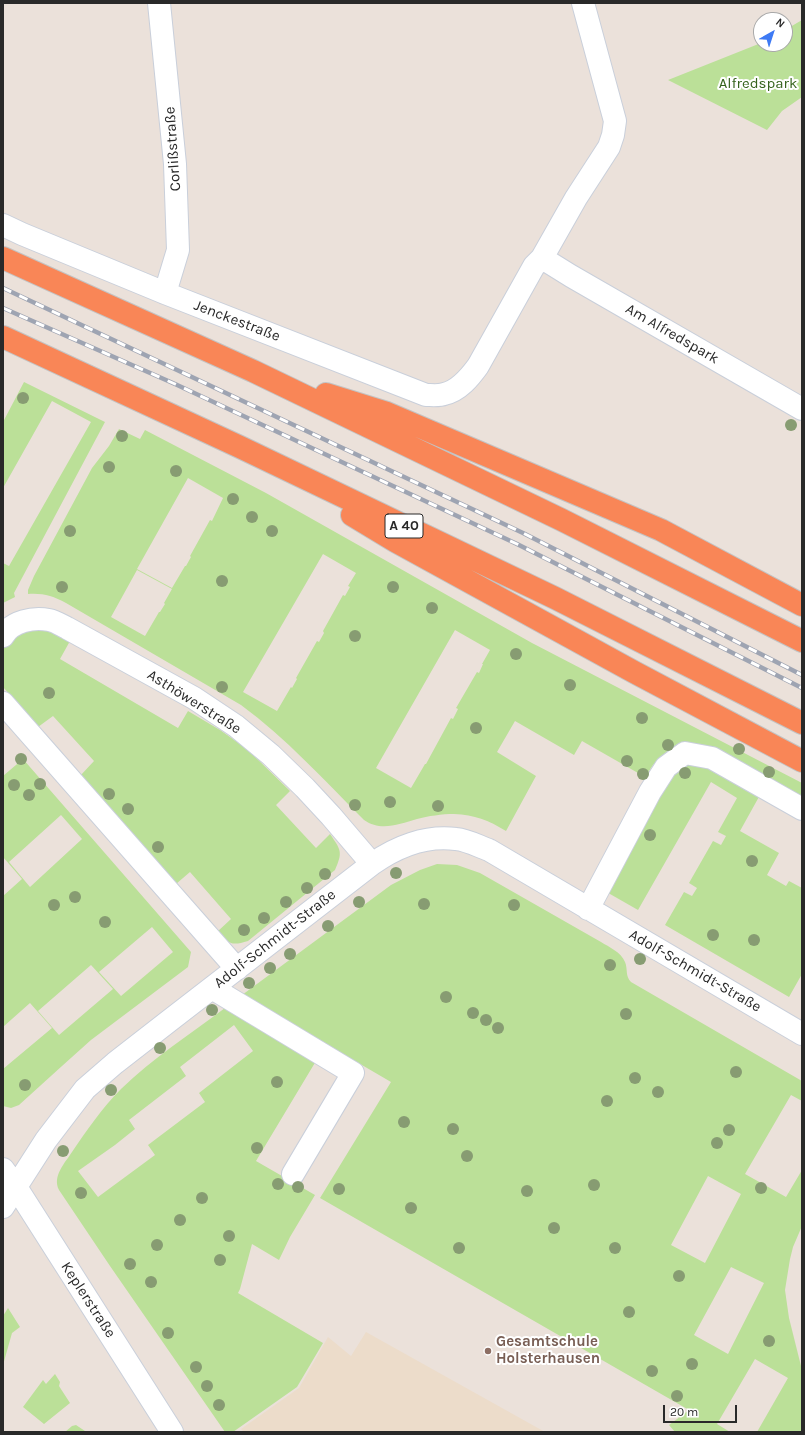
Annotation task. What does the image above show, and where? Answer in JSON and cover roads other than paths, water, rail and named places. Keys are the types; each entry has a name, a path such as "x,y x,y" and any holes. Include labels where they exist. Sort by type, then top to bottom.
{"highway":[{"path":"3,258 253,371 555,516 802,641"},
{"name":"A 40","path":"3,336 240,447 555,598 802,723"},
{"path":"253,371 387,413 661,530 802,605"},
{"path":"240,447 395,541 634,672 802,761"}],"street":[{"name":"Corlißstraße","path":"159,3 175,164 178,250 165,293"},
{"path":"542,258 576,198 609,147 614,135 615,121 583,3"},
{"name":"Jenckestraße","path":"3,225 165,293 426,395 445,394 456,389 470,377 478,366 534,266 542,258"},
{"name":"Am Alfredspark","path":"542,258 802,409"},
{"name":"Asthöwerstraße","path":"3,636 6,630 24,620 49,620 194,698 236,726 271,755 331,816 372,864"},
{"path":"3,703 237,969"},
{"path":"588,909 654,786 666,767 685,753 712,758 802,809"},
{"name":"Adolf-Schmidt-Straße","path":"3,1207 46,1140 85,1089 121,1058 372,864 386,854 426,839 457,839 489,850 802,1034"},
{"path":"212,988 353,1073 293,1174"},
{"name":"Keplerstraße","path":"3,1169 16,1187 172,1432"}],"railway":[{"path":"3,288 523,533 802,675"},
{"path":"3,308 175,384 517,544 802,688"}],"place":[{"name":"Gesamtschule Holsterhausen","path":"488,1351"}],"park label":[{"name":"Alfredspark","path":"758,84"}]}
